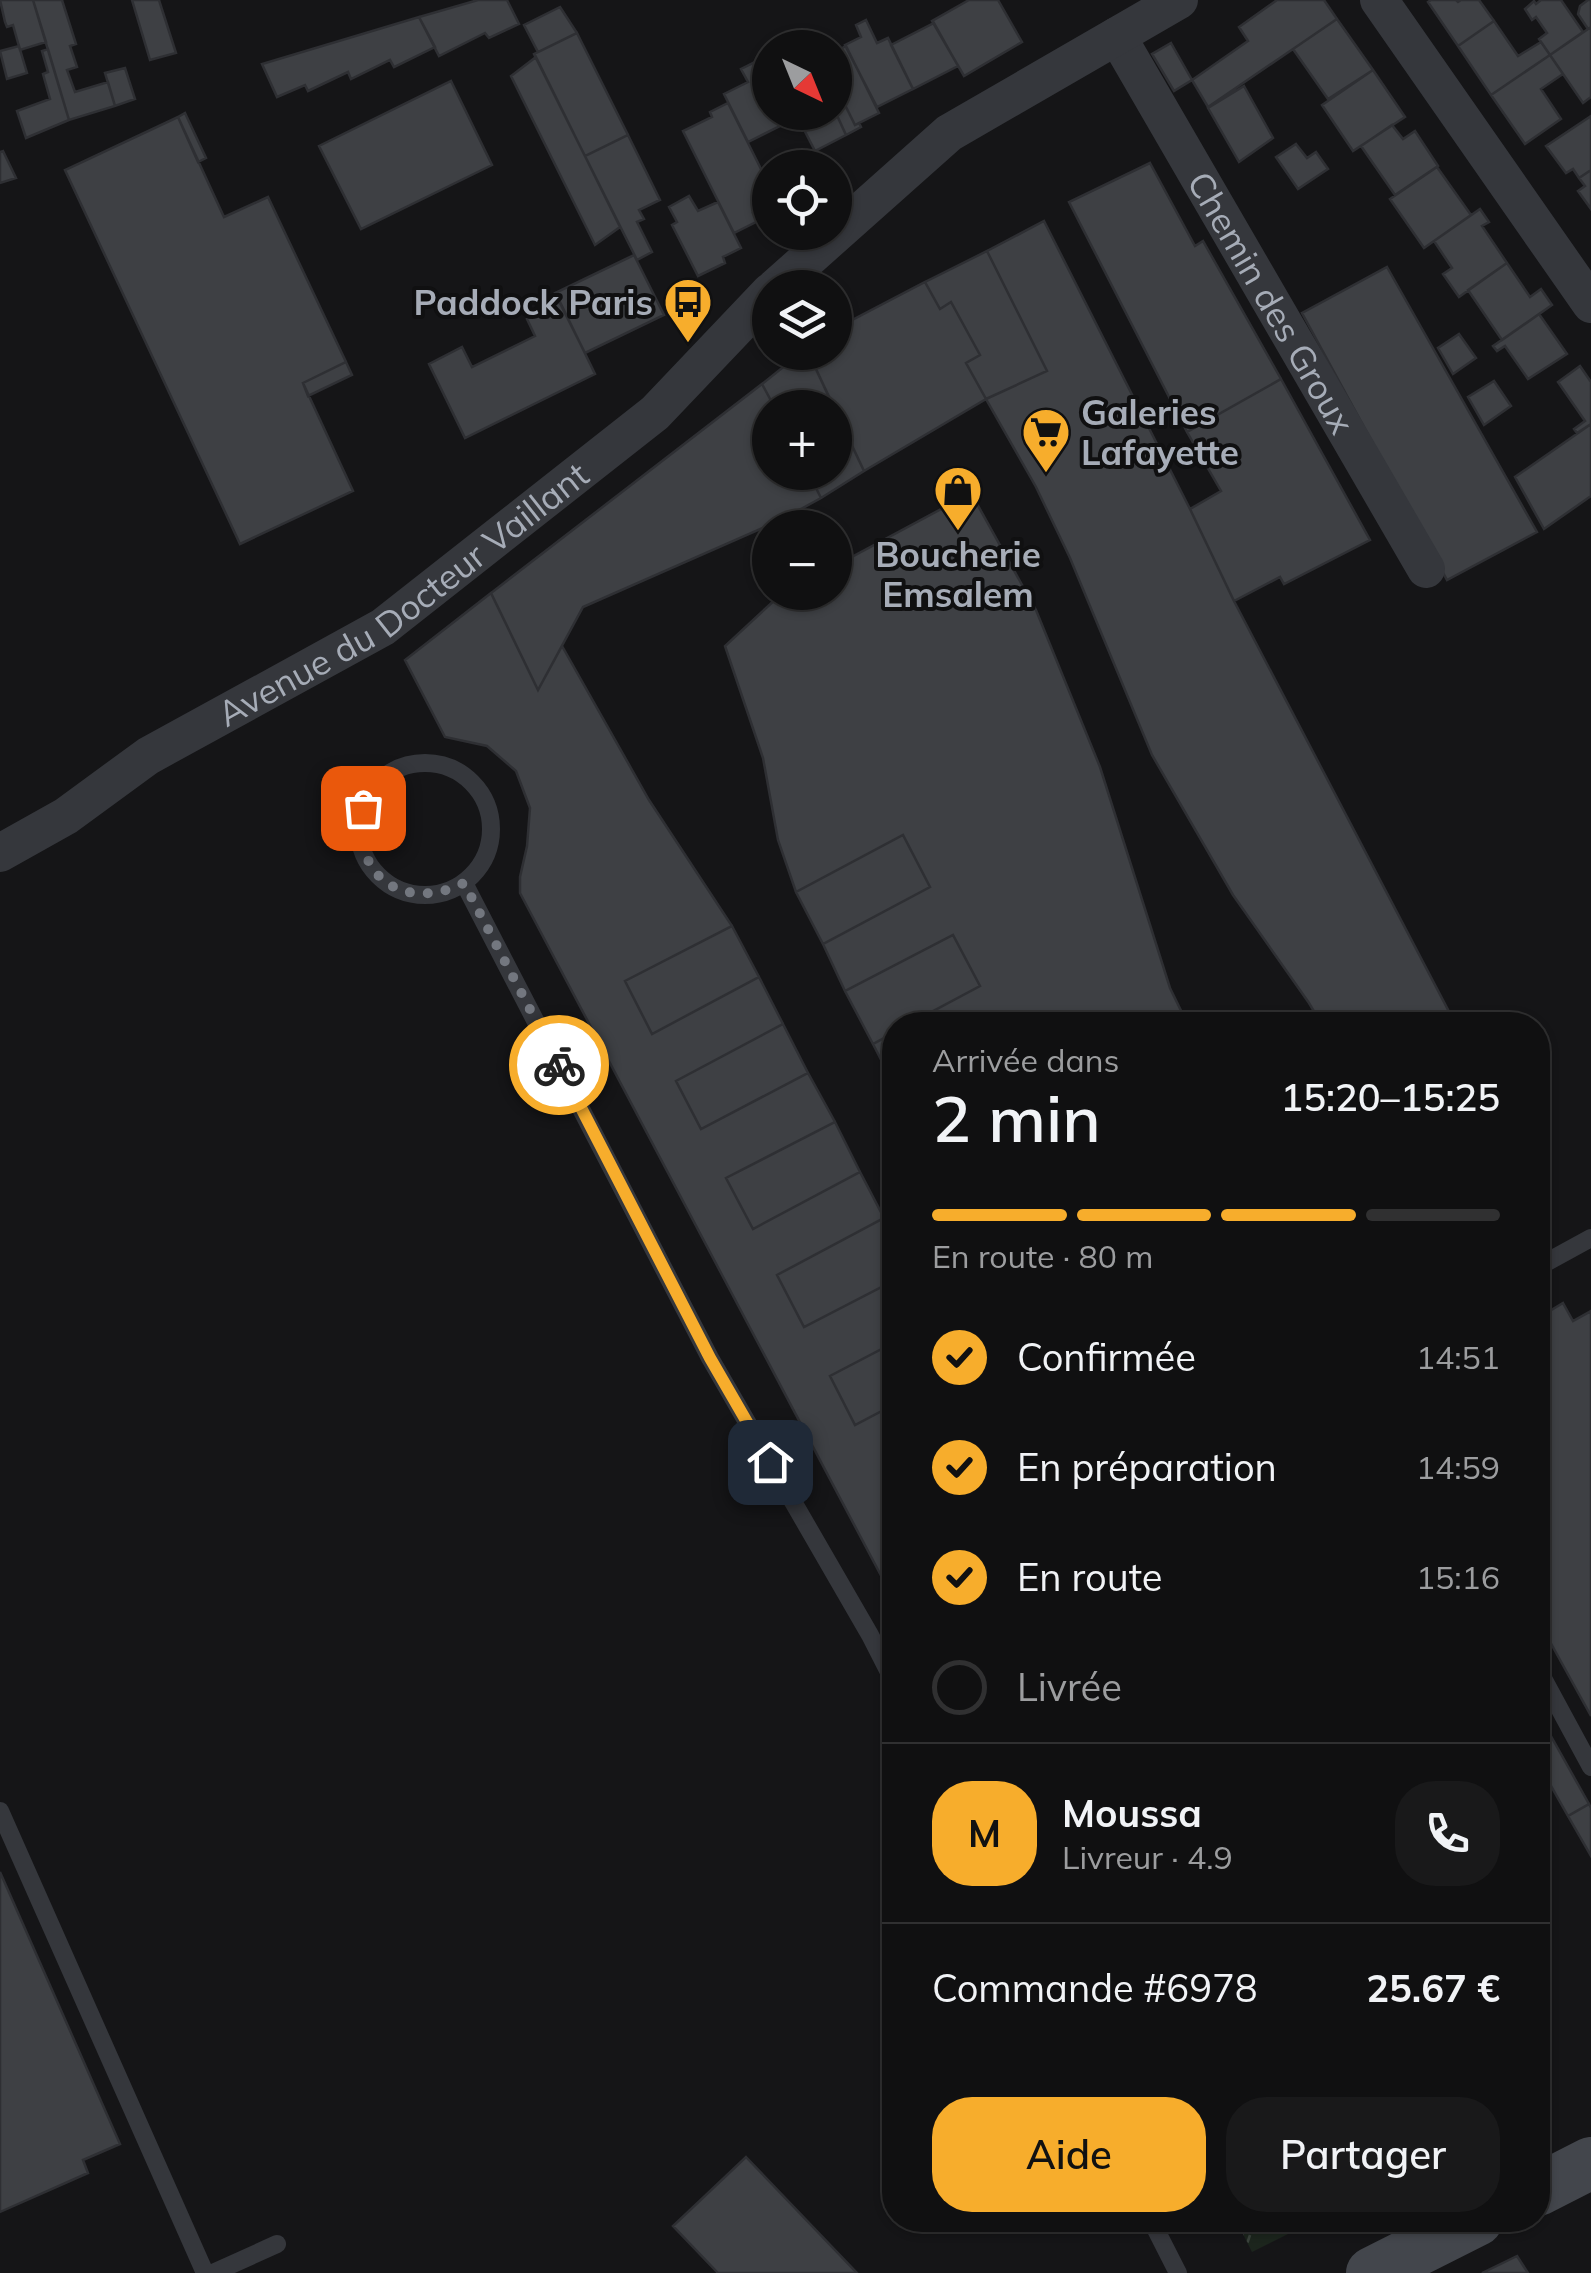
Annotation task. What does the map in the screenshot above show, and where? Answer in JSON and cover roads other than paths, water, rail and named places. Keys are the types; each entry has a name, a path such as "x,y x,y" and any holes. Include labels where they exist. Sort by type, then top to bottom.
{"main road":[{"path":"1372,2273 1453,2232"}],"street":[{"name":"Avenue du Docteur Vaillant","path":"795,270 949,132 1179,0"},
{"path":"1379,0 1591,304"},
{"name":"Chemin des Groux","path":"1117,36 1426,570"},
{"name":"Avenue du Docteur Vaillant","path":"0,853 66,816 148,756 383,627 655,413 752,312"}],"lane":[{"path":"432,763 454,769 472,782 485,801 492,823 490,846 480,866 464,883 446,892 404,892 372,868 359,829 372,790 388,774 409,765 432,763"},
{"path":"464,883 710,1358 882,1659"},
{"path":"1550,1260 1591,1238"},
{"path":"1550,1691 1591,1767"},
{"path":"0,1811 205,2273"},
{"path":"1157,2232 1178,2273"},
{"path":"213,2273 277,2244"}],"place":[{"name":"Paddock Paris","path":"688,344"},
{"name":"Galeries Lafayette","path":"1046,474"},
{"name":"Boucherie Emsalem","path":"958,532"}]}
